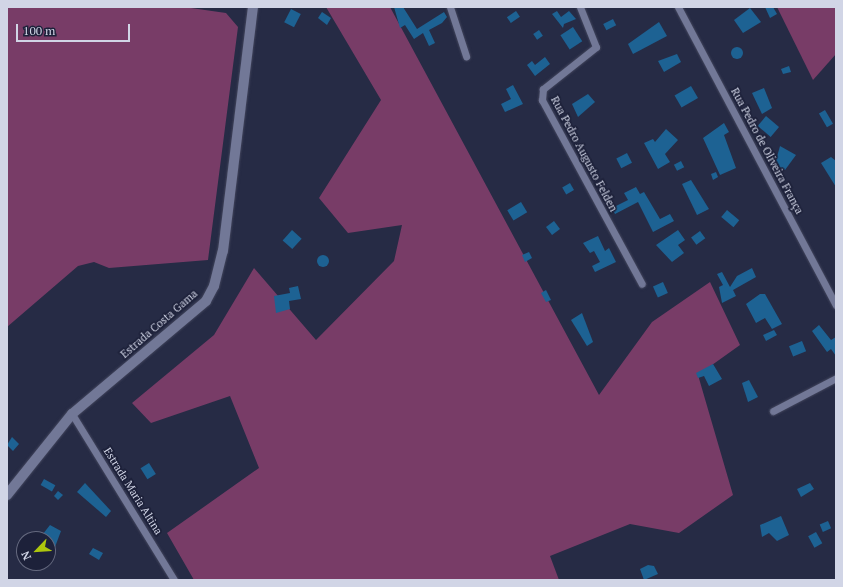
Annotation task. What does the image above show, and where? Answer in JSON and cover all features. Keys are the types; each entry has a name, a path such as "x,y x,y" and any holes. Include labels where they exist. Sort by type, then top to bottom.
{"main road":[{"name":"Estrada Costa Gama","path":"7,495 72,414 206,301 214,286 223,251 252,7"}],"street":[{"path":"450,7 466,56"},
{"name":"Rua Pedro Augusto Felden","path":"580,7 596,47 543,89 542,100 642,284"},
{"name":"Rua Pedro de Oliveira França","path":"678,7 836,305"},
{"path":"773,411 836,378"},
{"name":"Estrada Maria Altina","path":"72,414 174,580"}],"shaded area":[{"path":"7,7 184,7 226,13 238,27 208,260 109,268 94,262 78,266 7,327"},
{"path":"326,7 390,7 599,395 652,322 710,282 740,345 698,375 733,495 679,533 630,524 550,556 559,580 194,580 167,533 259,468 230,396 151,423 132,403 214,335 254,268 316,340 394,261 402,225 348,233 319,198 381,100"},
{"path":"777,7 836,7 836,54 813,80"}],"building":[{"path":"394,7 403,7 417,29 444,12 447,17 442,23 429,30 435,43 429,46 423,33 414,39 405,25 400,28"},
{"path":"765,7 773,7 777,14 770,18"},
{"path":"750,8 761,22 743,33 734,20"},
{"path":"291,9 301,14 294,27 284,22"},
{"path":"516,11 520,17 511,23 507,17"},
{"path":"557,11 561,17 569,11 576,19 564,24 563,28 552,14"},
{"path":"322,12 331,18 327,25 318,18"},
{"path":"613,19 616,25 606,30 603,24"},
{"path":"659,22 667,36 633,54 628,44"},
{"path":"573,27 582,41 570,49 560,35"},
{"path":"539,30 543,36 537,40 533,34"},
{"path":"735,47 739,47 743,53 739,59 735,59 731,55 731,51"},
{"path":"677,54 681,62 664,72 658,61"},
{"path":"545,57 550,64 535,76 527,65 532,61 535,65"},
{"path":"789,66 791,72 783,74 781,69"},
{"path":"513,85 523,104 505,112 501,104 511,99 506,89"},
{"path":"691,86 698,98 682,108 675,96"},
{"path":"764,88 772,108 762,114 752,93"},
{"path":"588,94 595,102 578,117 572,104"},
{"path":"825,110 833,124 827,127 819,114"},
{"path":"766,116 779,127 771,137 758,126"},
{"path":"724,123 729,132 724,135 736,168 720,175 703,138"},
{"path":"666,129 678,140 665,154 670,162 658,169 644,143 653,139 655,142"},
{"path":"780,146 796,155 785,170 775,164"},
{"path":"627,153 632,163 621,168 616,158"},
{"path":"831,157 836,161 836,187 821,163"},
{"path":"681,161 684,167 677,171 674,165"},
{"path":"716,172 718,177 713,180 711,174"},
{"path":"691,180 709,209 697,215 682,184"},
{"path":"570,183 574,190 566,194 562,188"},
{"path":"636,187 640,194 644,192 660,219 670,214 674,221 653,232 638,202 615,214 612,208 628,200 624,193"},
{"path":"521,202 527,212 513,221 507,210"},
{"path":"727,210 739,220 733,227 721,217"},
{"path":"554,221 560,229 552,235 546,227"},
{"path":"292,230 302,239 292,249 283,240"},
{"path":"678,230 685,240 678,245 684,253 672,262 656,245"},
{"path":"700,231 705,238 696,245 691,237"},
{"path":"598,236 605,251 609,248 616,262 595,272 592,266 600,262 594,251 590,253 583,243"},
{"path":"529,252 532,258 525,262 522,255"},
{"path":"321,255 325,255 329,261 325,267 321,267 317,263 317,259"},
{"path":"752,268 756,277 733,290 736,296 722,303 719,287 723,285 717,274 722,272 730,287 737,276"},
{"path":"663,282 668,293 658,297 653,286"},
{"path":"298,286 301,299 289,301 290,309 276,313 274,296 290,293 289,288"},
{"path":"546,290 551,300 546,302 541,293"},
{"path":"760,294 765,294 782,324 772,329 765,318 756,323 746,304"},
{"path":"582,313 593,342 587,346 571,320"},
{"path":"819,325 831,340 836,337 836,356 831,349 827,352 812,331"},
{"path":"774,330 777,335 766,341 763,335"},
{"path":"802,341 806,351 793,356 789,346"},
{"path":"713,364 722,379 709,386 704,376 698,378 696,373"},
{"path":"749,380 758,397 748,402 742,383"},
{"path":"12,437 19,444 13,451 7,445"},
{"path":"149,463 156,474 147,479 141,468"},
{"path":"44,479 55,485 52,491 41,485"},
{"path":"85,483 111,511 106,517 77,492"},
{"path":"810,483 814,489 801,497 797,489"},
{"path":"58,491 63,495 58,500 54,496"},
{"path":"781,516 789,535 777,541 769,533 762,537 760,525"},
{"path":"828,521 831,528 823,532 820,525"},
{"path":"50,525 61,531 56,544 56,531 45,531"},
{"path":"816,532 822,543 814,548 808,536"},
{"path":"93,548 103,553 99,560 89,554"},
{"path":"648,565 654,566 658,574 644,580 640,569"}]}
